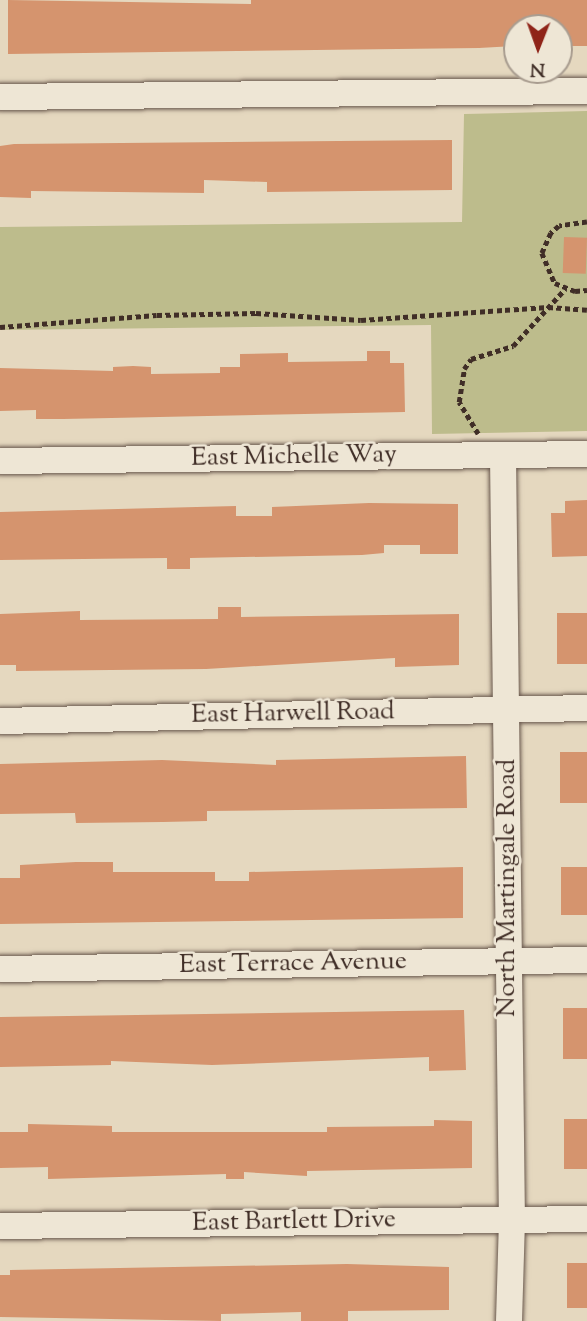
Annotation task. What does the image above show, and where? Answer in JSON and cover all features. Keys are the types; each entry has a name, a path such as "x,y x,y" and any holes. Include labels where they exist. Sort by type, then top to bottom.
{"street":[{"path":"0,97 587,91"},
{"name":"East Michelle Way","path":"0,461 587,454"},
{"name":"North Martingale Road","path":"491,455 506,710 512,1220 509,1321"},
{"name":"East Harwell Road","path":"0,721 587,708"},
{"name":"East Terrace Avenue","path":"0,969 587,960"},
{"name":"East Bartlett Drive","path":"0,1226 587,1219"}],"path":[{"path":"587,222 559,226 545,242 547,274 565,289 587,290"},
{"path":"491,455 473,421 459,402 459,378 471,359 513,346 565,289"},
{"path":"0,327 158,315 256,313 360,320 548,307 587,310"}],"shaded area":[{"path":"587,111 587,431 432,434 431,325 0,330 0,227 462,222 464,114"}],"building":[{"path":"8,0 251,4 251,0 587,0 587,46 573,46 573,14 503,14 503,47 8,54"},
{"path":"452,140 452,190 267,192 267,182 204,180 204,193 31,191 31,198 0,197 0,146 14,144"},
{"path":"564,237 587,238 586,274 563,273"},
{"path":"367,351 390,351 390,363 404,363 405,412 36,419 36,410 0,411 0,368 113,371 113,367 133,366 151,367 151,374 220,373 220,367 240,367 240,354 288,353 288,362 367,361"},
{"path":"587,500 587,556 552,557 551,513 565,513 565,501"},
{"path":"369,503 458,504 458,554 420,554 420,545 384,545 384,553 362,555 190,558 190,569 167,569 167,558 0,560 0,512 236,506 236,516 272,516 272,507"},
{"path":"218,607 241,607 241,617 459,614 459,665 395,667 395,658 206,669 16,671 16,665 0,665 0,614 80,611 80,620 218,619"},
{"path":"557,613 587,613 587,664 557,664"},
{"path":"560,752 587,752 587,803 560,803"},
{"path":"466,756 467,808 207,811 207,821 163,822 76,823 75,813 0,814 0,764 162,760 276,765 276,760"},
{"path":"113,862 113,872 215,872 215,881 249,881 249,872 463,867 463,918 0,924 0,878 20,878 20,865"},
{"path":"561,867 587,867 587,915 561,915"},
{"path":"563,1008 587,1008 587,1059 563,1059"},
{"path":"464,1010 466,1070 429,1071 429,1057 212,1065 111,1061 111,1065 0,1067 0,1017"},
{"path":"564,1119 587,1119 587,1169 564,1169"},
{"path":"434,1120 472,1121 472,1168 307,1171 307,1176 244,1172 244,1179 226,1179 226,1174 48,1179 48,1167 0,1168 0,1132 28,1132 28,1124 112,1126 112,1132 327,1132 327,1127 434,1126"},
{"path":"567,1263 587,1263 587,1308 567,1308"},
{"path":"347,1264 449,1267 449,1310 348,1311 348,1321 301,1321 301,1312 221,1314 221,1321 0,1317 0,1275 10,1275 10,1270"}]}
